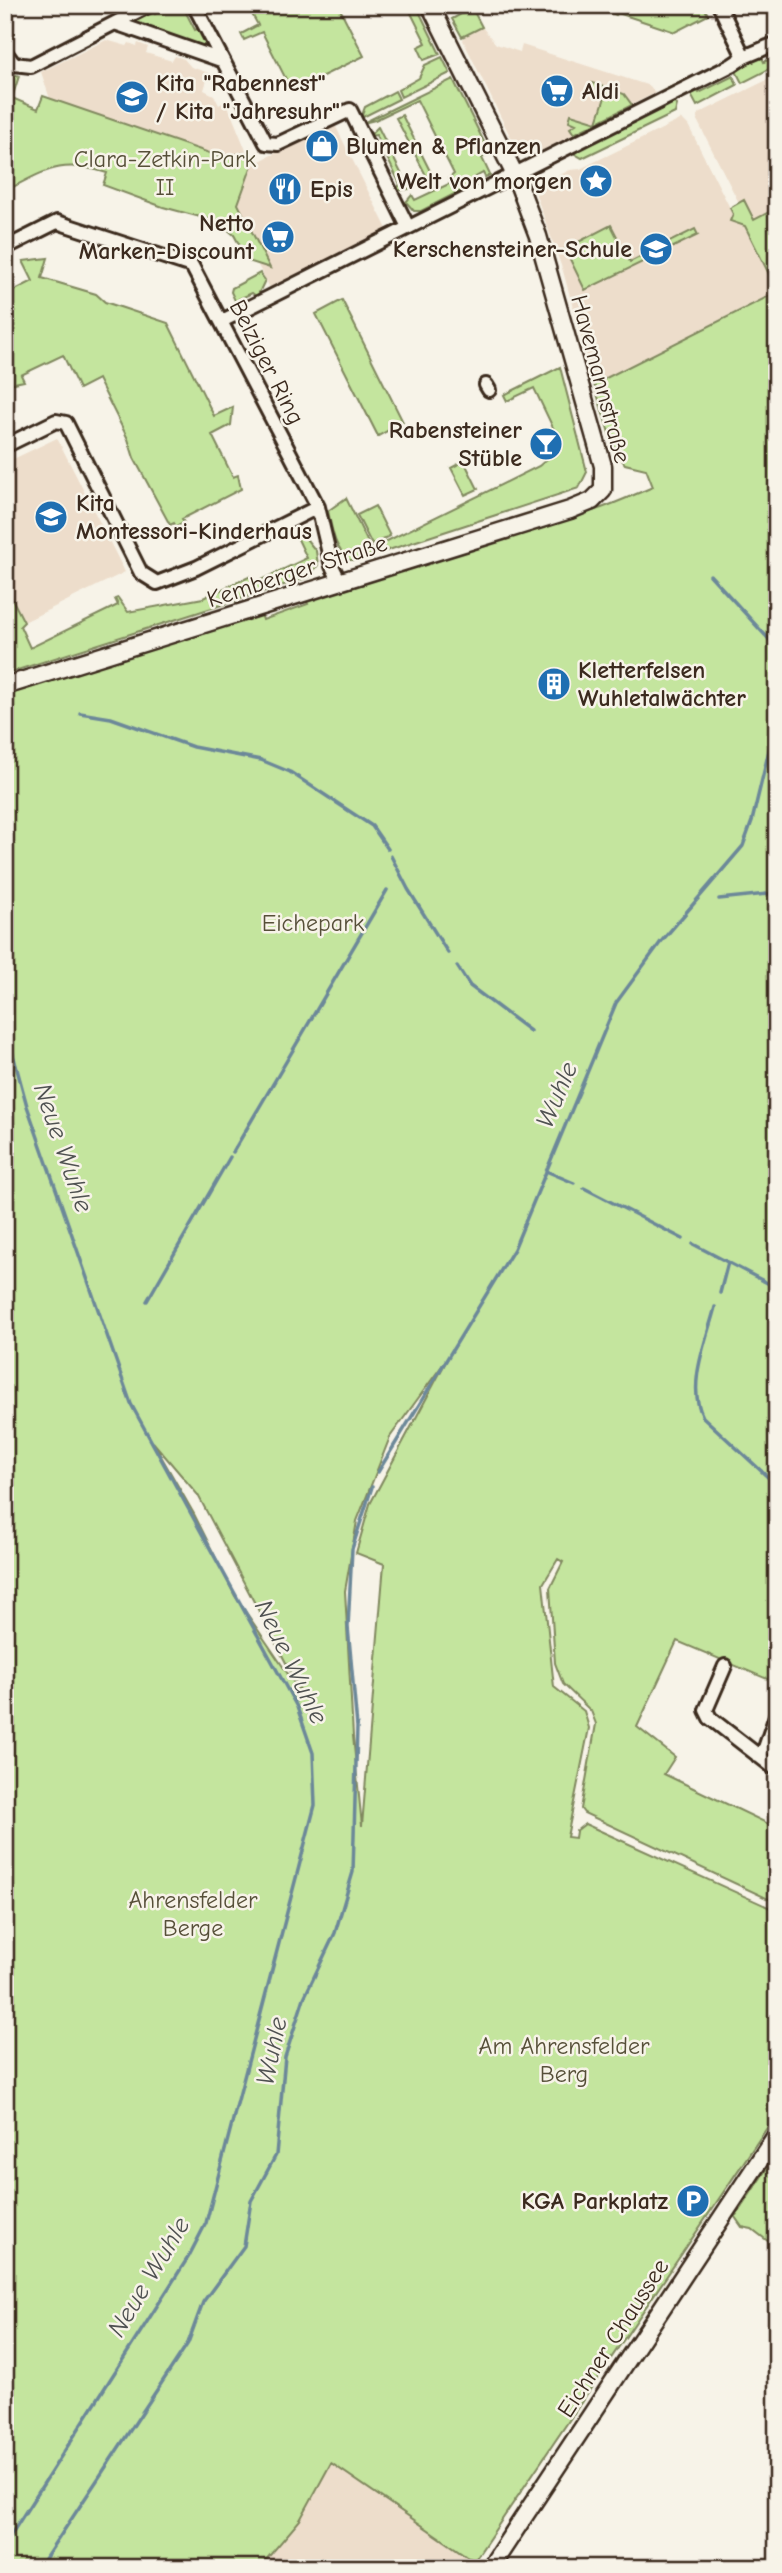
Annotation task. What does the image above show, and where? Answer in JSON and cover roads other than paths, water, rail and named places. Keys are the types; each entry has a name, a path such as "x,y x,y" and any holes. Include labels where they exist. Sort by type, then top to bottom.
{"main road":[{"name":"Havemannstraße","path":"430,5 514,175 538,236 603,466 605,481 600,495"},
{"name":"Kemberger Straße","path":"5,685 570,510 600,495"},
{"name":"Eichner Chaussee","path":"490,2568 777,2134"}],"street":[{"path":"5,52 14,64 32,66 150,5"},
{"path":"194,5 258,132 268,144 286,142 350,110 408,227"},
{"path":"719,5 744,57"},
{"path":"115,23 221,60"},
{"path":"222,321 744,57 777,43"},
{"name":"Belziger Ring","path":"5,248 57,222 192,266 317,507 332,566 339,580"},
{"path":"5,446 55,421 66,423 141,573 157,583 196,568 317,507"},
{"path":"725,1666 706,1710 710,1717 777,1770"},
{"path":"758,1756 765,1748 777,1713"}],"waterway":[{"path":"710,575 777,648"},
{"path":"80,713 111,718 193,747 261,760 290,772 372,826 388,849"},
{"name":"Wuhle","path":"378,1472 514,1249 616,1003 660,943 743,846 752,821 772,738"},
{"path":"391,856 448,953"},
{"path":"233,1152 387,890"},
{"path":"719,899 777,893"},
{"path":"457,966 470,986 530,1031"},
{"name":"Neue Wuhle","path":"5,1025 27,1106 131,1404 297,1707 313,1753 315,1805 206,2223 189,2256 5,2544"},
{"path":"147,1301 230,1157"},
{"path":"546,1171 574,1183"},
{"path":"584,1188 683,1239"},
{"path":"693,1244 777,1288"},
{"path":"720,1293 728,1262"},
{"path":"715,1307 697,1377 698,1405 703,1417 772,1481"},
{"name":"Wuhle","path":"39,2568 188,2343 203,2302 244,2246 251,2201 276,2155 285,2057 304,1998 335,1933 353,1872 357,1727 348,1627 352,1549 372,1487"},
{"path":"776,1680 777,1675"}],"place":[{"name":"Aldi","path":"557,91"},
{"name":"Kita \"Rabennest\" / Kita \"Jahresuhr\"","path":"132,97"},
{"name":"Blumen & Pflanzen","path":"322,146"},
{"name":"Welt von morgen","path":"596,181"},
{"name":"Epis","path":"285,189"},
{"name":"Netto Marken-Discount","path":"278,237"},
{"name":"Kerschensteiner-Schule","path":"656,249"},
{"name":"Rabensteiner Stüble","path":"546,444"},
{"name":"Kita Montessori-Kinderhaus","path":"51,517"},
{"name":"Kletterfelsen Wuhletalwächter","path":"554,684"},
{"name":"KGA Parkplatz","path":"693,2201"}],"park label":[{"name":"Clara-Zetkin-Park II","path":"165,173"},
{"name":"Eichepark","path":"313,923"},
{"name":"Ahrensfelder Berge","path":"193,1914"},
{"name":"Am Ahrensfelder Berg","path":"564,2060"}]}
